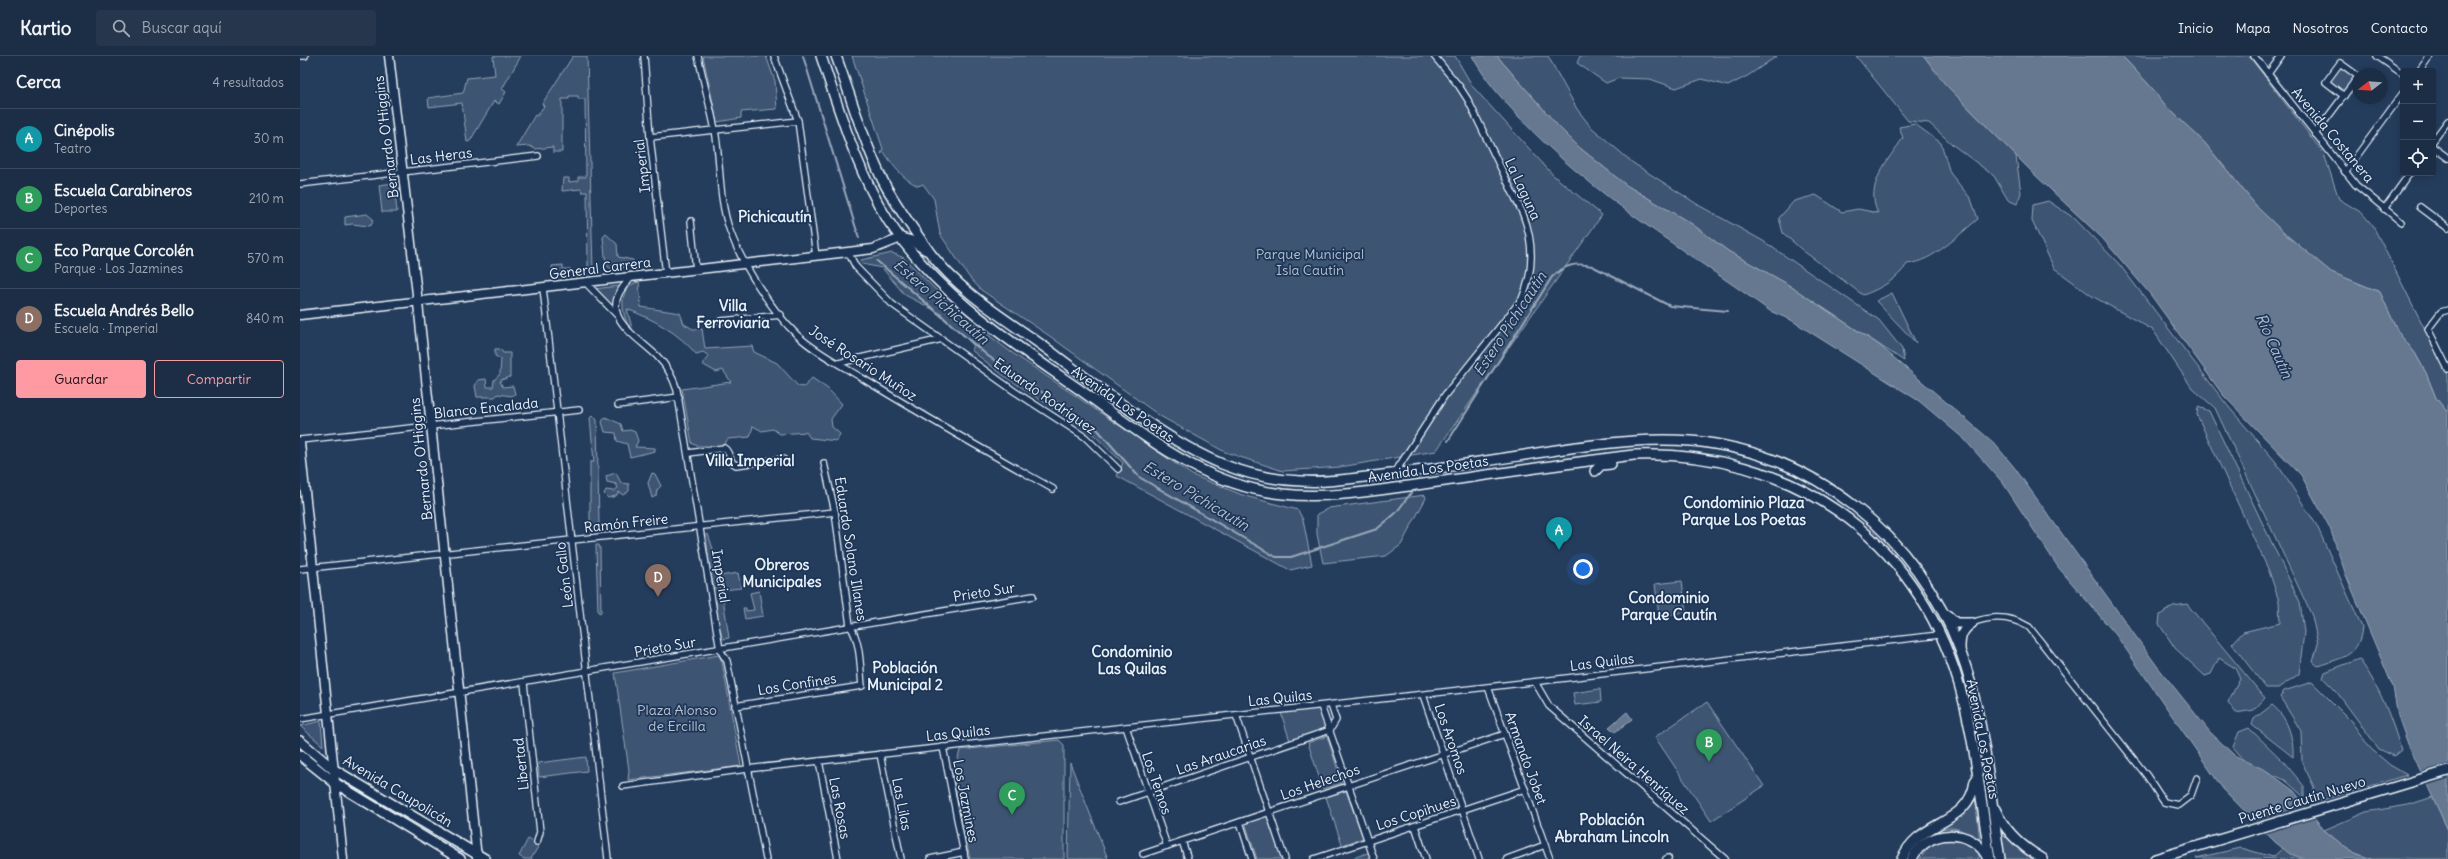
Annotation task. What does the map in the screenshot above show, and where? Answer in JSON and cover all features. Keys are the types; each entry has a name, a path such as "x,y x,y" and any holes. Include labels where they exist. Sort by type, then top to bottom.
{"main road":[{"name":"Bernardo O'Higgins","path":"389,56 404,172 459,693 479,858"},
{"name":"Avenida Los Poetas","path":"821,56 869,185 901,238 937,281 984,323 1174,456 1208,474 1245,487 1297,496 1334,496 1634,455 1678,455 1705,458 1756,470 1777,477 1828,503 1879,544 1923,600 1940,635 1960,685 1976,771 1989,859"},
{"name":"Avenida Los Poetas","path":"836,56 882,178 934,257 971,293 997,314 1151,423 1207,457 1247,473 1302,481 1330,481 1394,474 1637,441 1691,441 1737,449 1768,458 1800,472 1858,508 1902,549 1929,585 1942,609 1960,651 1977,713 2000,859"},
{"name":"General Carrera","path":"300,315 873,249 901,238"},
{"path":"901,238 922,246 934,257"},
{"path":"300,443 343,859"},
{"path":"1595,471 1601,465 1662,459 1678,455"},
{"path":"1442,482 1464,484 1510,479"},
{"path":"1942,609 1943,621 1940,635 1960,651"},
{"path":"1942,609 1956,623 1972,623"},
{"path":"1960,651 1960,638 1963,631 1972,623"},
{"name":"Avenida Caupolicán","path":"300,741 333,769 479,858"},
{"name":"Avenida Caupolicán","path":"300,755 335,783 460,859"},
{"path":"1902,859 1914,839 1952,818 1966,805 1974,786 1976,771"},
{"name":"Puente Cautín Nuevo","path":"2155,859 2448,772"},
{"path":"1990,794 2001,820 2010,833 2023,846 2043,859"},
{"path":"1912,859 1925,842 1944,834 1966,839 1980,849 1989,859"}],"street":[{"name":"Imperial","path":"644,56 650,137 666,274"},
{"name":"José Rosario Muñoz","path":"698,56 715,130 725,214 735,243 762,290 797,335 896,399 1053,489"},
{"path":"774,56 798,121 816,256"},
{"name":"La Laguna","path":"1394,474 1445,395 1522,299 1529,281 1532,262 1530,237 1523,214 1468,100 1434,56"},
{"name":"Avenida Costanera","path":"2254,56 2356,185 2401,222"},
{"path":"2268,74 2281,56"},
{"path":"2377,56 2400,72"},
{"path":"2421,68 2430,56"},
{"path":"2344,96 2326,82 2340,63 2352,72"},
{"path":"2315,134 2352,85"},
{"path":"2345,172 2400,96"},
{"path":"650,137 798,121"},
{"path":"2434,140 2448,121"},
{"path":"2436,149 2448,158"},
{"name":"Las Heras","path":"300,184 538,156"},
{"path":"2384,208 2408,176"},
{"path":"2420,207 2448,228"},
{"path":"691,220 696,270"},
{"name":"Eduardo Rodríguez","path":"848,252 856,267 881,295 1014,391 1085,436 1118,469"},
{"path":"617,315 619,295 631,278"},
{"name":"Imperial","path":"586,283 617,315 627,332 664,364 672,376 679,397 720,650 727,661 747,769 766,859"},
{"name":"León Gallo","path":"543,288 608,859"},
{"path":"2448,310 2441,312 2428,329 2448,369"},
{"path":"721,321 781,315"},
{"path":"839,363 942,339"},
{"path":"618,405 679,397"},
{"name":"Blanco Encalada","path":"300,440 579,410"},
{"path":"689,453 724,448 728,451 731,461 736,465 783,459"},
{"name":"Eduardo Solano Illanes","path":"824,463 835,512 850,626 855,634 857,643 862,686"},
{"name":"Ramón Freire","path":"300,569 835,512"},
{"name":"Prieto Sur","path":"300,719 524,683 720,650 850,626 1033,596"},
{"path":"1972,623 1987,618 2003,618 2016,621 2029,627 2147,776 2164,802 2178,805 2191,795 2197,778"},
{"name":"Las Quilas","path":"623,786 747,769 1488,688 1940,635"},
{"name":"Israel Neira Henríquez","path":"1535,682 1544,700 1554,710 1725,859"},
{"name":"Libertad","path":"524,683 540,832 537,842"},
{"name":"Los Confines","path":"735,706 862,686"},
{"name":"Armando Jobet","path":"1488,688 1550,859"},
{"name":"Los Aromos","path":"1423,695 1479,859"},
{"path":"1330,730 1336,720 1331,704"},
{"path":"1321,706 1374,859"},
{"path":"1236,715 1285,859"},
{"name":"Los Temos","path":"1126,727 1167,846"},
{"name":"Las Araucarias","path":"1119,802 1330,730"},
{"name":"Los Helechos","path":"1144,854 1505,734"},
{"name":"Los Jazmines","path":"943,747 965,859"},
{"name":"Las Lilas","path":"880,754 901,859"},
{"name":"Las Rosas","path":"819,761 838,859"},
{"name":"Los Copihues","path":"1314,859 1525,789"},
{"path":"1240,822 1252,859"},
{"path":"1415,826 1426,859"},
{"path":"1182,841 1188,859"},
{"path":"1507,859 1546,846"},
{"path":"930,859 964,852"}],"green space":[{"path":"493,56 521,56 502,89 506,92 499,104 494,101 470,141 467,142 462,103 429,107 428,98 463,93 467,78 495,75"},
{"path":"573,56 587,56 593,270 588,270 587,192 582,192 581,189 562,191 563,178 569,178 569,182 578,181 578,177 586,177 585,99 578,99 578,96 569,96 569,99 562,99 562,152 553,152 553,147 535,149 530,146 516,147 535,115 537,116 544,106 542,104"},
{"path":"703,56 766,56 775,81 777,109 741,112 741,118 717,122"},
{"name":"Parque Municipal Isla Cautín","path":"852,56 1455,56 1473,87 1554,176 1602,215 1436,451 1340,467 1283,471 1225,452 1160,416 1051,337 981,290 969,277 940,234 934,199 923,184 918,186 907,179 895,167 884,152 881,154 883,149"},
{"path":"1497,56 1548,56 1577,109 1591,127 1633,163 1700,206 1763,241 1879,320 1902,349 1904,361 1784,282 1728,251 1692,224 1626,185 1580,148 1558,126"},
{"path":"1580,56 1777,56 1749,75 1728,86 1702,79 1676,88 1650,79 1619,78 1606,83 1577,63"},
{"path":"1856,56 1924,56 1945,84 2016,156 2021,193 2017,204 2008,200 1994,176 1953,145 1929,123 1908,121"},
{"path":"2122,56 2249,56 2324,154 2339,199 2362,213 2373,226 2448,375 2448,413 2436,398 2426,373 2415,353 2398,332 2380,292 2331,272 2285,234 2258,208 2204,142 2166,106 2152,88"},
{"path":"2340,65 2352,74 2352,82 2344,93 2328,82"},
{"path":"1915,124 1941,143 1950,173 1971,199 1978,219 1936,253 1917,262 1907,264 1894,279 1876,290 1863,295 1802,250 1783,233 1779,218 1794,201 1816,195 1842,212 1858,209 1878,213 1874,203 1876,183 1885,164 1903,138 1899,127"},
{"path":"394,183 397,212 382,212 379,185"},
{"path":"2048,201 2074,218 2119,264 2227,405 2276,462 2317,526 2362,627 2357,644 2353,650 2342,658 2318,666 2313,662 2318,644 2312,616 2215,408 2192,388 2153,330 2092,296 2054,268 2032,221 2033,205"},
{"path":"367,214 373,219 372,224 369,226 352,224 345,225 345,217"},
{"path":"606,234 617,244 618,257 633,260 634,266 611,269 606,265 603,237"},
{"path":"892,253 904,258 955,309 1008,350 1192,475 1245,496 1298,510 1303,520 1312,565 1290,570 1117,476 1123,463 1094,435 1004,376 971,350 974,346 940,313 905,295 882,268 862,264 861,260"},
{"path":"563,265 563,269 571,269 571,272 553,275 552,266"},
{"path":"639,282 641,307 680,313 684,324 693,329 702,329 705,349 752,346 754,352 777,363 798,386 804,387 812,378 828,389 842,404 831,419 832,427 840,434 837,441 810,438 806,432 780,434 773,429 762,431 753,426 750,437 728,439 723,446 697,446 692,443 682,389 731,382 723,370 716,372 702,364 709,356 703,352 696,354 689,346 665,327 627,309 633,332 626,320 623,304 627,289"},
{"path":"619,286 613,309 594,289"},
{"path":"1892,293 1916,343 1876,301"},
{"path":"495,349 500,349 503,353 510,353 510,377 501,380 500,382 503,387 513,386 515,394 512,396 498,394 495,397 477,397 475,386 478,380 486,379 487,387 493,387 494,380 500,374 501,359 495,356"},
{"path":"2198,407 2209,411 2300,602 2304,632 2299,674 2278,688 2266,688 2232,644 2243,632 2280,623 2279,601 2269,571 2197,415"},
{"path":"593,415 597,420 599,525 595,530 590,531 590,462 594,462 590,418"},
{"path":"605,417 621,424 623,431 630,430 635,432 638,441 635,447 655,448 655,451 630,457 627,444 617,441 616,433 605,432 602,422"},
{"path":"616,473 621,483 629,484 629,491 623,495 619,492 616,496 608,498 604,494 606,490 614,491 618,488 616,484 607,482 606,476"},
{"path":"652,473 655,474 661,486 657,490 656,496 652,498 648,483"},
{"path":"1425,495 1426,498 1401,545 1386,556 1323,563 1317,534 1317,514 1329,508"},
{"path":"708,534 715,555 720,589 717,592 713,583 710,566 706,535"},
{"path":"596,545 599,545 600,548 601,613 598,612"},
{"path":"738,573 741,588 723,590 720,576"},
{"path":"1682,581 1686,612 1659,616 1655,584"},
{"path":"759,591 763,616 745,619 743,608 746,608 746,611 754,610 750,593"},
{"path":"719,598 723,598 729,638 723,639 718,625 716,606"},
{"path":"2187,604 2265,698 2254,710 2236,713 2228,702 2240,679 2235,668 2219,658 2211,674 2205,676 2175,648 2159,624 2160,615 2173,606"},
{"name":"Plaza Alonso de Ercilla","path":"719,655 722,662 741,766 628,780 629,770 615,673"},
{"path":"2359,659 2379,691 2393,726 2401,750 2394,756 2379,749 2336,691 2323,678 2325,672"},
{"path":"2312,682 2351,721 2370,748 2390,765 2407,775 2313,803 2314,787 2302,762 2301,731 2280,697 2284,691"},
{"path":"1600,689 1601,702 1575,705 1573,693"},
{"path":"1707,702 1764,786 1711,821 1655,737"},
{"path":"2272,705 2286,721 2291,735 2293,757 2252,725 2254,719"},
{"path":"1319,708 1326,729 1290,741 1281,713"},
{"path":"321,721 323,746 300,726"},
{"path":"2249,728 2283,761 2304,786 2304,797 2285,780 2247,763 2233,747 2239,732"},
{"path":"1327,736 1342,783 1323,789 1308,743"},
{"path":"1059,740 1064,745 1064,859 970,859 952,771 957,763 960,750"},
{"path":"586,757 587,771 539,777 538,763"},
{"path":"1070,763 1108,859 1068,859"},
{"path":"1346,791 1363,838 1342,845 1326,797"},
{"path":"1975,796 1980,842 1960,830 1945,828 1931,832 1925,836 1915,846 1908,859 1905,859 1911,848 1919,839 1958,814"},
{"path":"2433,797 2448,830 2448,859 2371,859 2350,851 2324,830 2366,812 2408,805"},
{"path":"1268,815 1283,859 1257,859 1245,822"},
{"path":"1998,822 2017,846 2035,859 2004,859"},
{"path":"528,839 539,845 531,859 524,859 519,856"},
{"path":"1945,839 1968,843 1979,852 1979,859 1920,859 1930,845"},
{"path":"2241,848 2273,857 2283,848 2305,859 2196,858"},
{"path":"1370,852 1372,859 1350,859"}],"water":[{"path":"1472,56 1497,56 1558,126 1580,148 1626,185 1692,224 1728,251 1784,282 1879,345 1994,443 2014,467 2157,666 2210,732 2234,755 2267,771 2294,791 2324,830 2350,851 2371,859 2305,859 2290,854 2275,842 2223,789 2116,635 2058,567 2003,483 1964,439 1919,401 1791,320 1770,311 1607,196 1546,145 1518,116 1488,80"},
{"name":"Río Cautín","path":"1924,56 2122,56 2152,88 2166,106 2204,142 2258,208 2285,234 2331,272 2380,292 2398,332 2415,353 2426,373 2436,398 2448,413 2448,830 2408,744 2398,716 2393,687 2346,575 2330,528 2301,475 2223,395 2150,294 2103,239 2033,173 1945,84"},
{"path":"1627,712 1632,719 1615,732 1609,727"}],"pier":[{"path":"2448,764 2448,779 2425,786 2419,772"},
{"path":"2308,805 2317,818 2264,834 2251,822"}],"waterway":[{"name":"Estero Pichicautín","path":"803,56 859,238"},
{"name":"Estero Pichicautín","path":"877,261 988,356 1097,429 1139,477 1276,557 1291,557 1377,529 1396,513 1411,493"},
{"name":"Estero Pichicautín","path":"1448,441 1552,277 1566,267 1580,264 1592,266 1670,306 1728,311"}],"place":[{"name":"Cinépolis","path":"1559,550"},
{"name":"Escuela Andrés Bello","path":"658,597"},
{"name":"Escuela Carabineros","path":"1709,762"},
{"name":"Eco Parque Corcolén","path":"1012,815"}],"district":[{"name":"Pichicautín","path":"775,217"},
{"name":"Villa Ferroviaria","path":"733,314"},
{"name":"Villa Imperial","path":"750,461"},
{"name":"Condominio Plaza Parque Los Poetas","path":"1744,512"},
{"name":"Obreros Municipales","path":"782,574"},
{"name":"Condominio Parque Cautín","path":"1669,606"},
{"name":"Condominio Las Quilas","path":"1132,660"},
{"name":"Población Municipal 2","path":"905,676"},
{"name":"Población Abraham Lincoln","path":"1612,828"}]}
